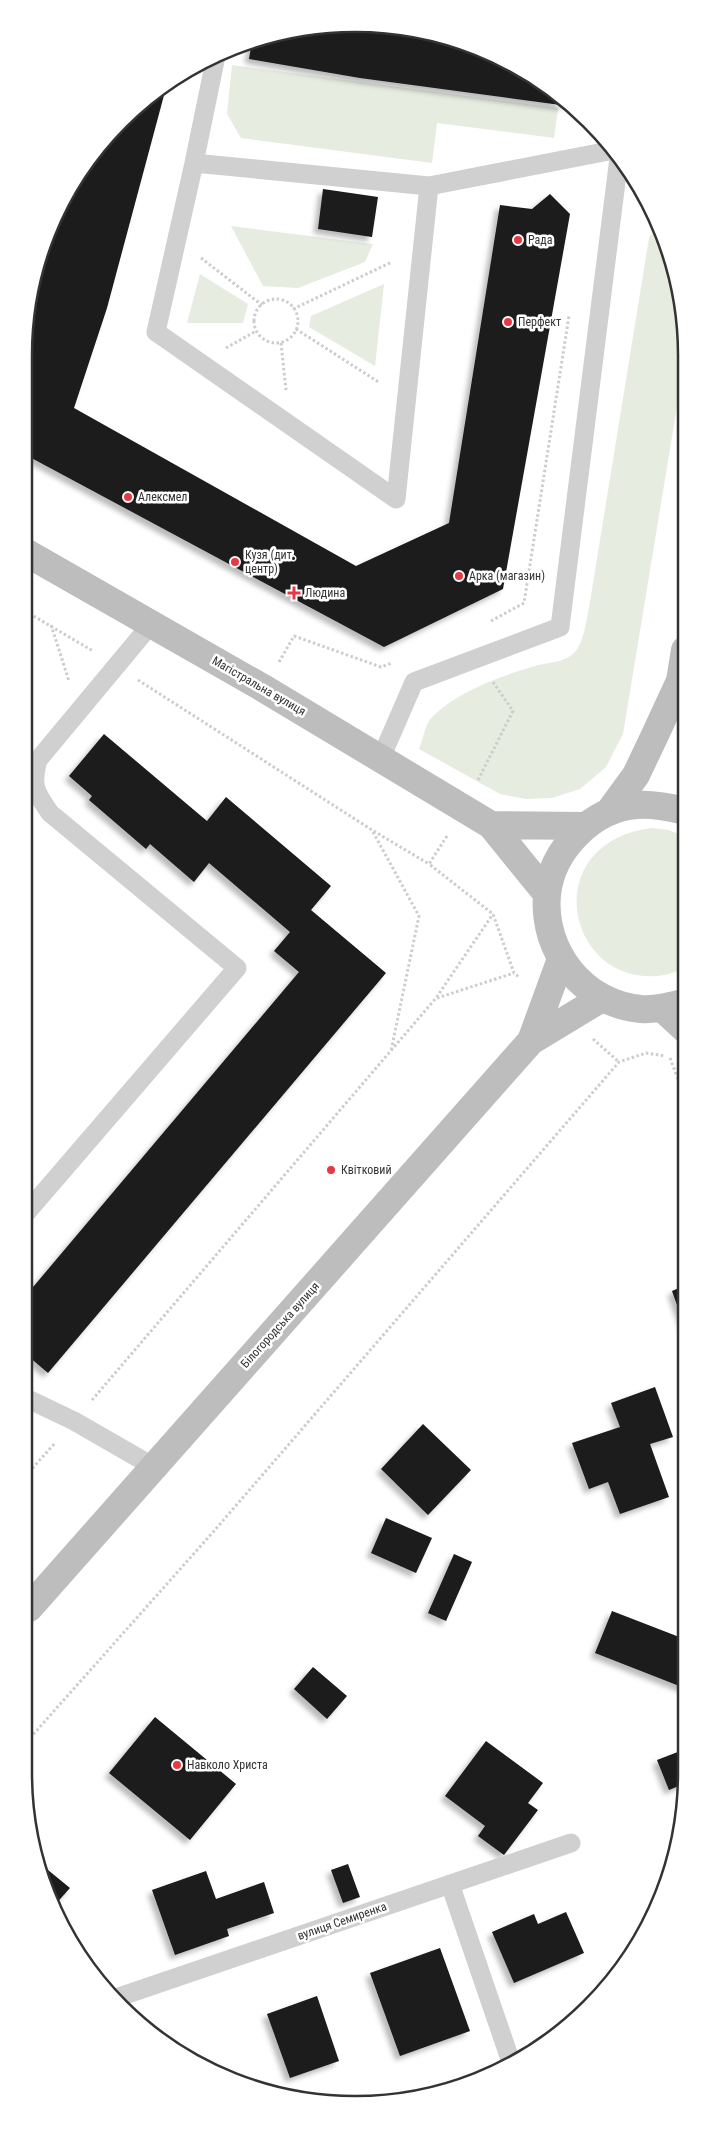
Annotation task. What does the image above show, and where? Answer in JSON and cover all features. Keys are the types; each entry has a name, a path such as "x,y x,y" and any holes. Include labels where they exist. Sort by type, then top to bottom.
{"street":[{"name":"Магістральна вулиця","path":"32,556 152,623 491,825"},
{"path":"674,1005 642,1009 621,1005 602,998 579,981 561,959 552,938 547,916 547,894 554,868 562,852 597,819 636,775 678,685"},
{"path":"491,825 597,819 634,805 661,805 678,809"},
{"path":"491,825 547,894"},
{"path":"531,1041 561,959"},
{"path":"531,1041 602,998"},
{"name":"Білогородська вулиця","path":"32,1605 531,1041"}],"lane":[{"path":"214,66 156,332 396,499 429,186"},
{"path":"194,163 429,186 606,152"},
{"path":"380,758 414,682 560,627 618,167"},
{"path":"32,1206 237,968 50,813 38,796 33,779 38,760 115,665 152,623"},
{"path":"32,1401 74,1421 154,1467"},
{"name":"вулиця Семиренка","path":"122,1996 571,1843"},
{"path":"450,1884 509,2057"}],"path":[{"path":"177,240 262,305"},
{"path":"293,309 422,248"},
{"path":"275,300 282,300 293,309 298,322 293,335 281,343 266,341 256,331 254,317 262,305 275,300"},
{"path":"490,622 524,603 570,309"},
{"path":"296,329 406,400"},
{"path":"281,343 291,426"},
{"path":"32,614 51,624 372,830 429,864"},
{"path":"51,624 78,711"},
{"path":"372,830 419,916 390,1051"},
{"path":"32,1468 436,998 493,914"},
{"path":"436,998 514,973"},
{"path":"32,1736 214,1531 619,1062 646,1053 662,1055 670,1058 678,1079"}],"shaded area":[{"path":"232,65 558,108 554,138 437,123 432,163 241,138 227,114"},
{"path":"231,226 373,244 365,262 298,288 263,286"},
{"path":"654,231 667,272 676,313 678,334 678,400 623,734 606,767 580,789 552,798 526,799 500,794 419,749 432,717 454,699 508,675 571,656 581,643 589,608 649,238"},
{"path":"200,274 248,304 243,323 187,323"},
{"path":"384,284 375,366 309,327 311,316"},
{"path":"651,828 669,830 678,834 678,971 664,975 631,974 605,961 587,940 578,914 578,886 590,860 614,840"}],"building":[{"path":"356,32 398,35 439,44 479,57 517,76 559,105 360,78 249,59 250,51 313,35"},
{"path":"164,96 107,308 74,408 356,566 449,523 500,205 532,209 550,194 570,214 503,589 384,647 32,458 32,356 35,313 44,272 57,232 76,194 99,159 127,127"},
{"path":"323,189 378,197 372,237 318,229"},
{"path":"104,734 207,821 226,797 331,886 311,910 386,973 48,1373 32,1359 32,1288 299,972 274,951 290,932 209,863 194,882 150,844 146,849 89,800 92,796 69,776"},
{"path":"678,1288 678,1308 672,1291"},
{"path":"655,1387 673,1437 650,1444 669,1497 620,1514 608,1482 589,1489 572,1443 620,1427 611,1403"},
{"path":"423,1424 471,1470 428,1515 381,1469"},
{"path":"386,1518 432,1538 416,1573 371,1553"},
{"path":"454,1554 472,1562 446,1621 428,1613"},
{"path":"612,1611 678,1637 678,1685 595,1653"},
{"path":"313,1667 347,1696 327,1719 294,1689"},
{"path":"155,1717 236,1784 190,1840 109,1773"},
{"path":"486,1741 543,1783 528,1803 538,1810 504,1855 478,1836 485,1826 445,1796"},
{"path":"678,1752 678,1786 669,1790 657,1760"},
{"path":"348,1864 360,1897 343,1903 331,1870"},
{"path":"48,1870 70,1888 59,1901"},
{"path":"206,1871 216,1899 264,1882 274,1913 227,1929 229,1936 175,1955 152,1890"},
{"path":"566,1912 584,1953 514,1983 492,1932 534,1914 538,1924"},
{"path":"440,1948 470,2031 400,2056 370,1973"},
{"path":"317,1996 339,2061 290,2078 267,2014"}],"place":[{"name":"Рада","path":"518,240"},
{"name":"Перфект","path":"508,322"},
{"name":"Алексмел","path":"128,497"},
{"name":"Кузя (дит. центр)","path":"235,562"},
{"name":"Арка (магазин)","path":"459,576"},
{"name":"Людина","path":"294,593"},
{"name":"Квітковий","path":"331,1170"},
{"name":"Навколо Христа","path":"177,1765"}]}
